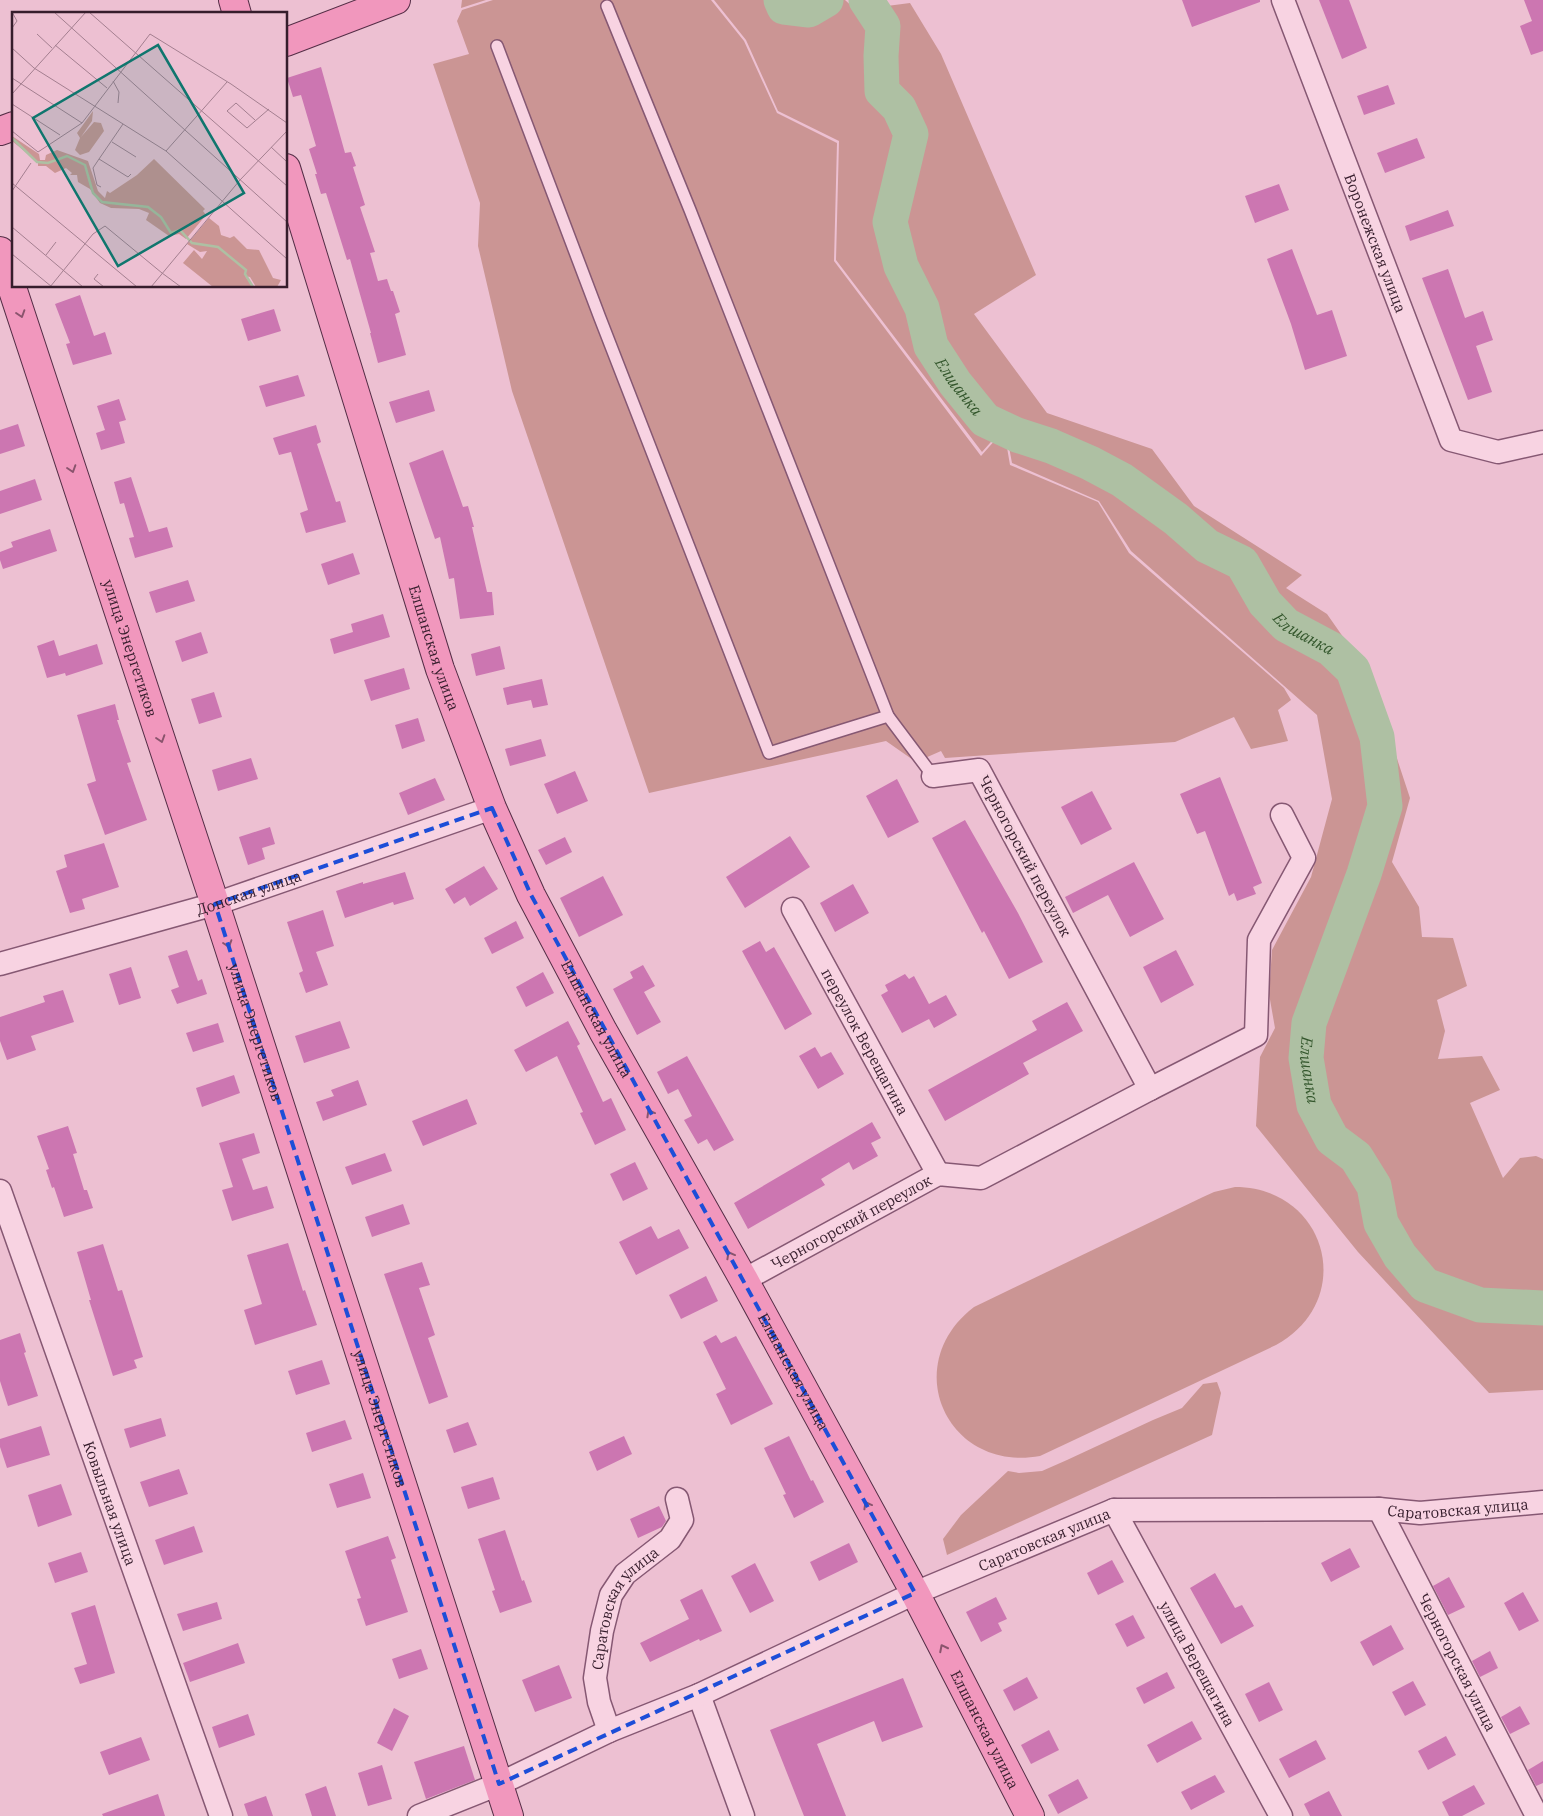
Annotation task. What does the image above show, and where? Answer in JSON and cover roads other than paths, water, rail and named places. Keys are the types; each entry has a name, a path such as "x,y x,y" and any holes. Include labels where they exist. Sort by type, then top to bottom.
{"main road":[{"path":"288,41 396,0"},
{"name":"Елшанская улица","path":"288,175 440,669 492,808 530,895 915,1593 1030,1816"},
{"name":"улица Энергетиков","path":"0,251 12,287"},
{"name":"улица Энергетиков","path":"12,288 215,904 509,1816"}],"street":[{"name":"Воронежская улица","path":"1283,0 1451,440 1498,452 1543,442"},
{"name":"Черногорский переулок","path":"933,776 979,770 1150,1089"},
{"name":"Донская улица","path":"0,964 215,904 492,808"},
{"name":"Черногорский переулок","path":"744,1280 938,1174 981,1178 1256,1035 1259,940 1304,858 1282,815"},
{"name":"переулок Верещагина","path":"793,909 938,1174"},
{"name":"Ковыльная улица","path":"0,1191 221,1816"},
{"name":"Саратовская улица","path":"609,1731 599,1702 595,1678 602,1631 611,1595 625,1574 670,1539 682,1520 677,1499"},
{"name":"Саратовская улица","path":"419,1816 500,1784 609,1731 699,1695 915,1593 1114,1510 1379,1508 1420,1513 1543,1502"},
{"name":"Черногорская улица","path":"1379,1508 1538,1816"},
{"name":"улица Верещагина","path":"1114,1510 1281,1816"},
{"path":"699,1695 743,1816"}],"lane":[{"path":"606,6 693,219 888,716 933,776"},
{"path":"497,46 769,753 888,716"}],"waterway":[{"name":"Елшанка","path":"781,0 784,7 809,10 826,0"},
{"name":"Елшанка","path":"866,0 883,26 881,56 882,91 899,108 911,134 890,222 901,266 922,308 931,346 955,383 985,420 1017,435 1051,446 1090,463 1122,480 1176,519 1207,546 1242,563 1265,603 1286,625 1331,649 1353,670 1377,737 1385,806 1364,874 1309,1023 1306,1058 1314,1105 1332,1139 1356,1157 1374,1186 1381,1223 1400,1256 1425,1285 1480,1305 1543,1308"}]}
